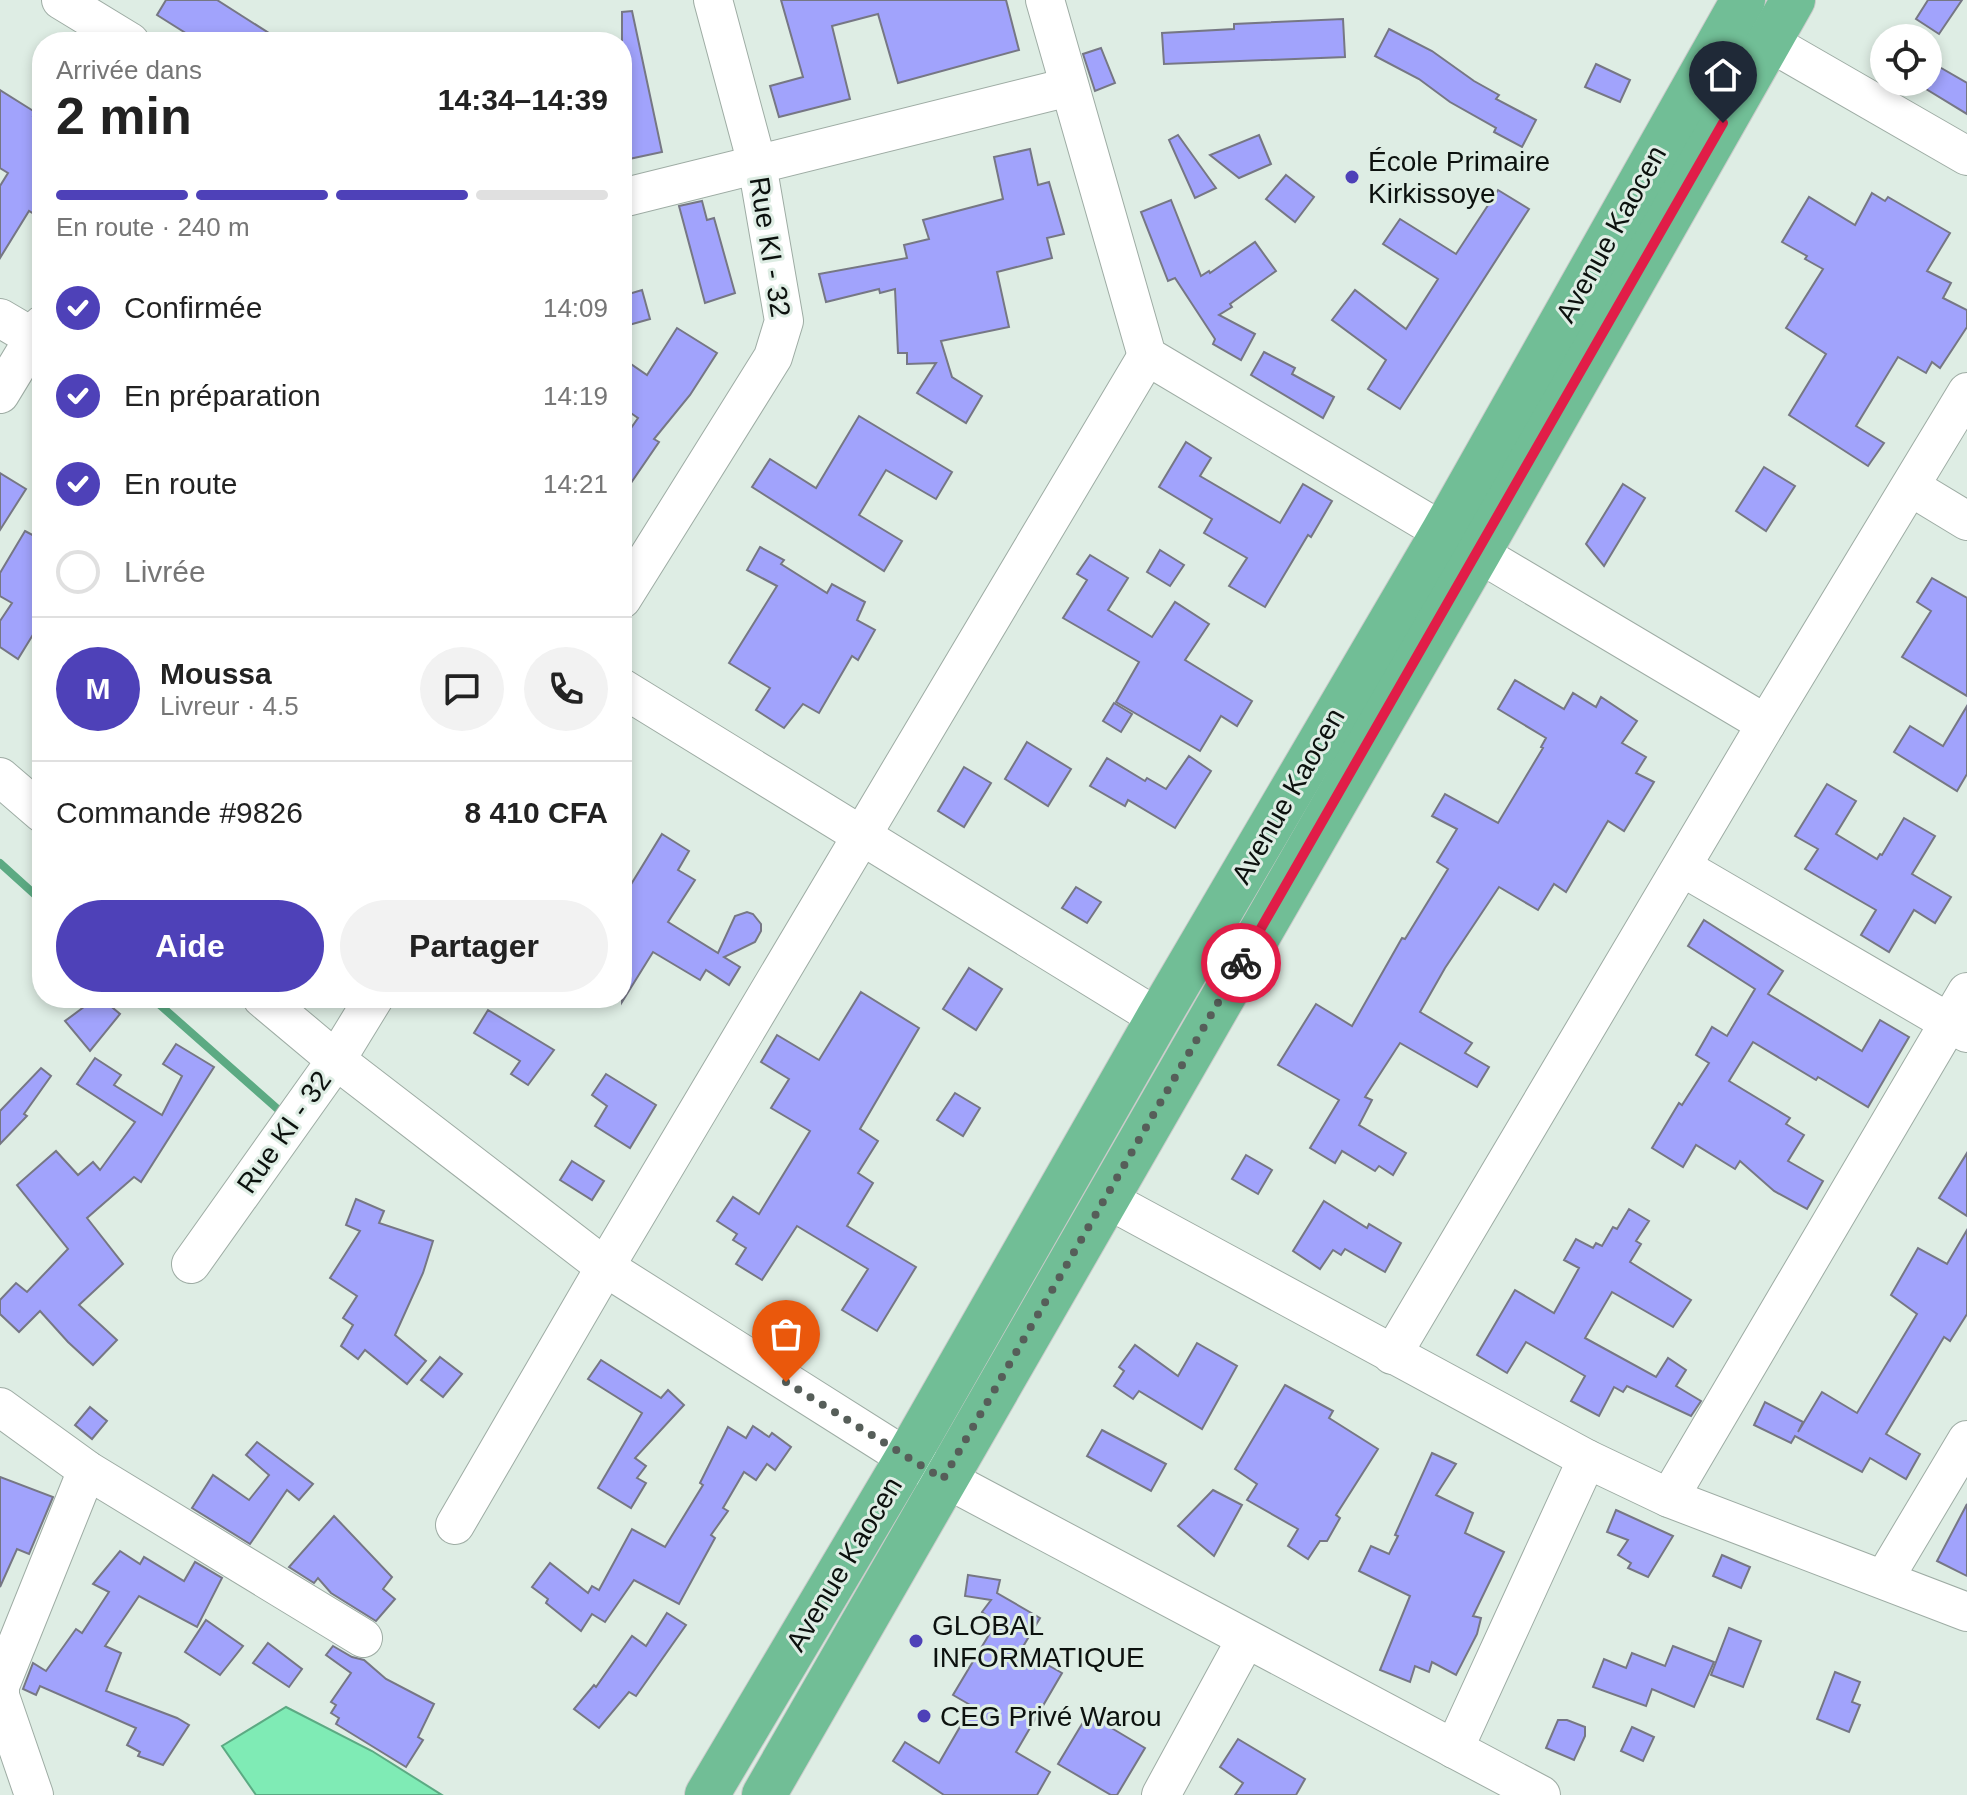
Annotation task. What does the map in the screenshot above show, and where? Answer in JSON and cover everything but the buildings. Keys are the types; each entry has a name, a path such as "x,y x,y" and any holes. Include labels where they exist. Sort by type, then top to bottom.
{"highway":[{"name":"Avenue Kaocen","path":"707,1795 1105,1198 1460,543 1743,0"},
{"name":"Avenue Kaocen","path":"764,1795 925,1468 1158,1018 1460,543 1793,0"}],"street":[{"path":"61,0 114,32"},
{"name":"Rue KI - 32","path":"632,583 773,357 784,321 757,164 713,0"},
{"path":"1045,0 1147,356 1766,724"},
{"path":"1769,42 1967,156"},
{"path":"632,195 1069,87"},
{"path":"0,318 32,329"},
{"path":"0,394 32,341"},
{"path":"455,1525 1147,356"},
{"path":"1392,1355 1967,392"},
{"path":"1911,487 1967,521"},
{"path":"632,694 1158,1018"},
{"path":"0,777 32,804"},
{"path":"1669,1498 1961,1015 1682,867"},
{"path":"274,1008 336,1060 605,1267 925,1468 1454,1749 1527,1792"},
{"name":"Rue KI - 32","path":"191,1264 336,1060 368,1008"},
{"path":"1105,1198 1587,1459 1669,1498 1967,1612"},
{"path":"0,1407 87,1470 363,1638"},
{"path":"1884,1579 1967,1440"},
{"path":"1454,1749 1587,1459"},
{"path":"34,1795 0,1696 0,1686 87,1470"},
{"path":"1161,1795 1246,1639"}],"shaded area":[{"path":"286,1707 372,1751 442,1795 256,1795 222,1746"}],"waterway":[{"path":"0,863 32,892"},
{"path":"163,1008 281,1112"}],"way so far":[{"path":"786,1382 943,1479 1241,963"}],"place":[{"name":"École Primaire Kirkissoye","path":"1352,177"},
{"name":"GLOBAL INFORMATIQUE","path":"916,1641"},
{"name":"CEG Privé Warou","path":"924,1716"}],"route":[{"path":"1241,963 1723,123"}]}
